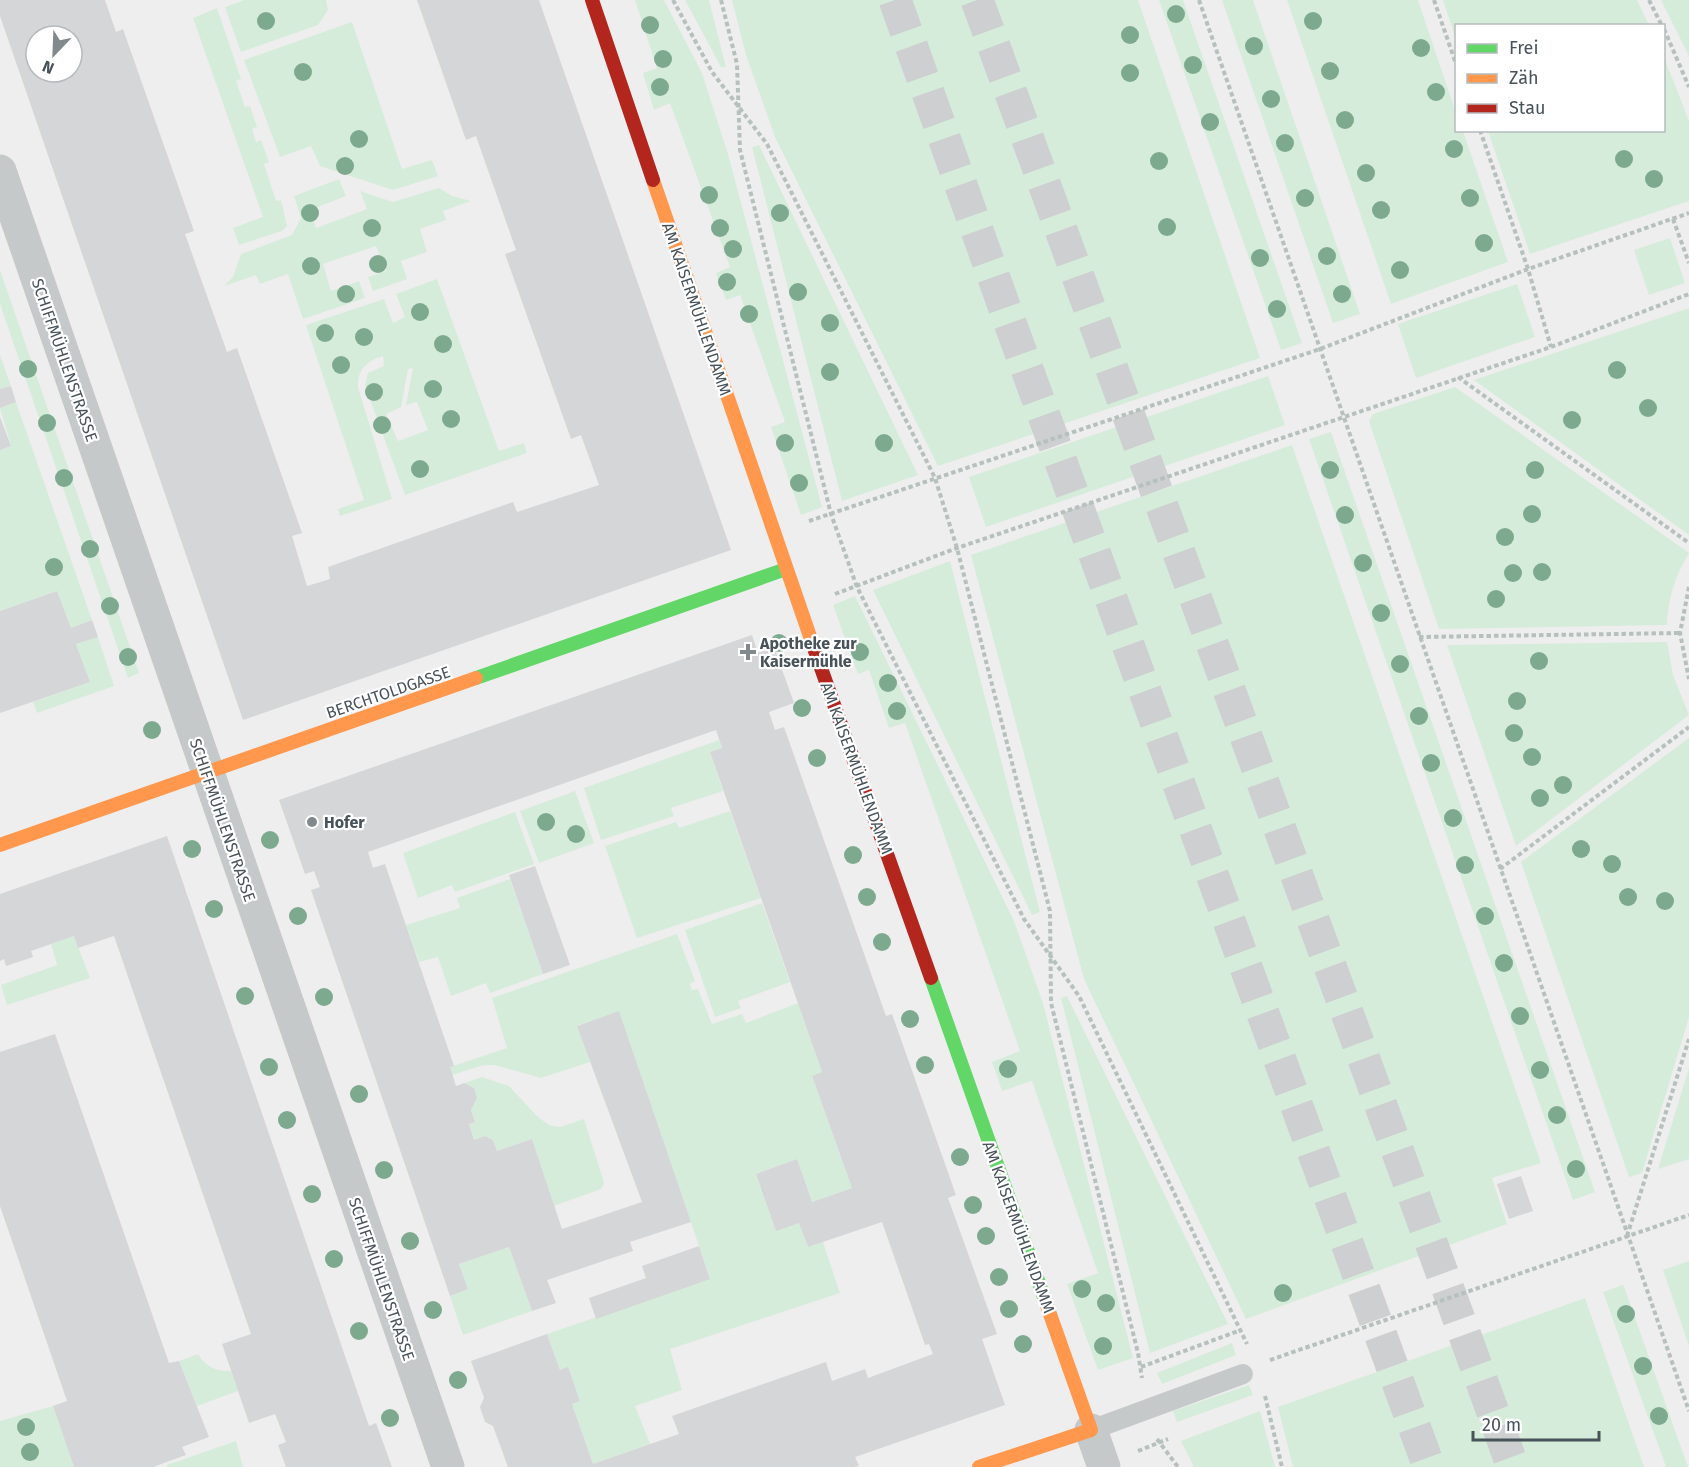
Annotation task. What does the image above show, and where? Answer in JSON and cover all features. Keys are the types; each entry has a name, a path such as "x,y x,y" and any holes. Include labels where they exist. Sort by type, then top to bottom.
{"street":[{"name":"AM KAISERMÜHLENDAMM","path":"592,0 786,569 1091,1430 1116,1461"},
{"name":"SCHIFFMÜHLENSTRASSE","path":"0,171 206,773 448,1467"},
{"name":"BERCHTOLDGASSE","path":"0,845 786,569"},
{"path":"979,1467 1091,1430"}],"lane":[{"path":"1091,1430 1243,1374"}],"path":[{"path":"673,0 712,72 767,144 935,478 957,548 1050,911 1051,1003 1138,1353"},
{"path":"721,0 737,64 740,150 831,514 857,587 1024,919 1079,996 1233,1317"},
{"path":"1199,0 1689,1412"},
{"path":"1434,0 1455,61"},
{"path":"1649,0 1661,24"},
{"path":"1665,32 1689,87"},
{"path":"1481,132 1528,269 1551,347"},
{"path":"804,523 1320,349 1528,269 1689,213"},
{"path":"1672,219 1689,263"},
{"path":"830,596 957,548 1551,347 1689,294"},
{"path":"1458,377 1689,543"},
{"path":"1689,587 1680,633 1689,679"},
{"path":"1419,637 1680,633"},
{"path":"1500,869 1689,727"},
{"path":"1627,1236 1689,1039"},
{"path":"1269,1360 1689,1215"},
{"path":"1141,1367 1241,1330"},
{"path":"1270,1418 1282,1467"},
{"path":"1116,1461 1159,1443 1178,1467"}],"green space":[{"path":"244,0 326,0 328,10 318,25 241,52 225,7"},
{"path":"635,0 664,0 702,73 728,154 822,507 801,515 771,427 785,422 740,295 726,300 716,273 730,267 670,103 654,110 643,73 657,68"},
{"path":"685,0 709,0 726,67 721,67"},
{"path":"732,0 1138,0 1260,358 938,466 775,137 746,55"},
{"path":"1159,0 1183,0 1302,343 1281,350"},
{"path":"1222,0 1253,0 1360,314 1333,323"},
{"path":"1287,0 1418,0 1455,110 1455,132 1463,132 1508,262 1391,304"},
{"path":"1443,0 1637,0 1649,24 1455,24 1455,37"},
{"path":"1661,0 1689,0 1689,57 1688,54"},
{"path":"217,8 241,79 236,81 245,107 250,106 257,127 252,129 256,142 261,140 269,162 264,164 276,201 281,200 287,226 282,231 239,245 233,228 263,217 193,18"},
{"path":"352,22 402,169 432,160 438,176 393,190 320,166 311,146 280,157 244,60"},
{"path":"1665,60 1689,121 1689,201 1530,254 1488,132 1665,132"},
{"path":"759,145 918,475 842,501 752,147"},
{"path":"339,179 346,196 310,210 316,228 367,209 360,191 393,202 439,188 452,196 471,201 443,211 446,220 420,229 427,252 401,261 407,279 373,291 368,277 386,271 376,246 323,264 331,291 359,281 365,298 303,319 288,274 260,284 256,275 224,286 233,277 241,254 292,235 301,218 294,196"},
{"path":"1670,238 1685,283 1649,295 1634,250"},
{"path":"0,270 139,673 128,678 0,304"},
{"path":"437,279 499,451 524,443 527,453 405,495 365,386 368,373 384,366 383,356 364,367 359,376 358,387 392,499 340,516 338,509 364,500 306,325 384,299 393,323 405,317 396,294","holes":["413,368 406,405 417,402 428,430 398,441 386,414 401,407 408,369"]},
{"path":"1517,284 1535,337 1416,378 1398,324"},
{"path":"1689,308 1689,535 1474,380"},
{"path":"0,355 11,386 0,389"},
{"path":"1268,376 1285,425 986,527 969,477"},
{"path":"1455,387 1689,553 1673,588 1667,625 1439,629 1369,421 1373,414"},
{"path":"16,402 92,620 71,628 57,591 0,611 0,450 11,446 0,408"},
{"path":"1331,432 1595,1192 1573,1200 1309,439"},
{"path":"1292,445 1541,1163 1492,1178 1507,1224 1246,1319 1084,979 971,555"},
{"path":"950,561 1040,912 1032,915 873,590"},
{"path":"855,596 1014,921 1043,1003 1133,1358 1098,1370 1067,1284 1098,1273 1032,1081 1002,1091 992,1062 1020,1051 905,723 889,728 869,670 858,674 833,605"},
{"path":"98,637 114,686 37,713 33,702 90,682 76,644"},
{"path":"1667,642 1673,675 1689,715 1516,846 1447,645"},
{"path":"1689,738 1689,1017 1642,1173 1629,1177 1521,862"},
{"path":"719,740 722,748 710,752 723,791 671,808 674,816 601,840 584,788"},
{"path":"575,791 594,843 539,863 520,811"},
{"path":"730,811 761,898 637,938 605,846 676,822 679,828"},
{"path":"515,812 534,864 455,892 452,885 418,898 403,853"},
{"path":"510,879 543,974 490,993 486,983 451,996 438,957 419,962 406,925 460,908 457,898"},
{"path":"762,903 790,982 738,1001 741,1008 715,1017 685,930"},
{"path":"677,934 695,981 690,984 692,990 698,989 712,1024 742,1014 746,1023 798,1003 822,1072 812,1076 852,1188 812,1202 797,1159 756,1174 776,1230 799,1223 808,1247 823,1242 840,1293 670,1349 682,1390 635,1406 650,1444 593,1464 572,1404 580,1401 568,1368 560,1370 547,1334 710,1278 619,1012 578,1025 590,1062 541,1078 495,1065 484,1065 452,1075 450,1067 507,1048 492,998"},
{"path":"74,936 90,978 7,1005 1,985 57,965 51,944"},
{"path":"1067,996 1228,1324 1150,1353 1061,998"},
{"path":"1689,1068 1689,1159 1658,1169"},
{"path":"482,1077 509,1086 538,1117 549,1125 560,1127 584,1119 604,1184 601,1189 554,1206 532,1139 497,1151 493,1140 485,1136 474,1140 469,1124 475,1122 471,1110 477,1098 474,1088 464,1083"},
{"path":"509,1247 532,1311 463,1335 450,1296 468,1289 459,1264"},
{"path":"1689,1261 1689,1346 1663,1270"},
{"path":"1623,1285 1688,1467 1666,1467 1603,1292"},
{"path":"1585,1298 1644,1467 1293,1467 1278,1407"},
{"path":"1232,1343 1236,1355 1162,1384 1157,1373"},
{"path":"198,1354 212,1367 231,1371 238,1391 197,1406 179,1361"},
{"path":"1249,1385 1253,1395 1177,1422 1173,1411"},
{"path":"53,1406 74,1467 0,1467 0,1421"},
{"path":"1260,1411 1275,1467 1194,1467 1181,1441"},
{"path":"236,1441 243,1467 167,1467 167,1465"}],"building":[{"path":"0,0 105,0 116,32 123,29 194,231 185,234 227,352 237,348 302,533 292,536 307,586 330,579 328,567 513,502 517,512 599,485 581,435 571,439 505,254 516,250 476,136 466,140 417,0 539,0 731,550 243,720 0,16"},
{"path":"11,386 16,402 0,408 0,389"},
{"path":"0,417 11,446 0,450"},
{"path":"57,591 71,628 92,620 98,637 76,644 90,682 0,713 0,611"},
{"path":"752,635 758,653 774,647 794,703 769,712 775,730 784,727 886,1016 892,1014 956,1195 948,1198 997,1334 982,1339 1005,1405 855,1457 859,1466 855,1467 508,1467 493,1426 485,1422 480,1407 484,1398 471,1361 547,1334 560,1370 568,1367 580,1401 572,1404 593,1464 679,1434 672,1416 826,1362 832,1381 865,1369 868,1378 933,1354 929,1344 925,1345 882,1222 808,1247 799,1223 776,1231 756,1174 797,1159 812,1202 852,1188 812,1076 822,1072 710,752 722,748 716,730 368,852 373,868 385,864 454,1066 450,1067 456,1086 464,1083 474,1088 477,1098 471,1110 475,1122 469,1124 474,1140 485,1136 493,1140 497,1151 532,1139 562,1229 642,1202 577,1026 619,1011 691,1222 630,1242 633,1251 547,1280 556,1303 532,1311 509,1247 459,1264 468,1289 450,1296 311,890 320,887 314,871 305,874 279,800"},
{"path":"167,836 369,1426 376,1423 392,1467 286,1467 278,1445 286,1442 275,1414 249,1423 222,1344 251,1334 114,936 78,948 74,936 31,951 33,957 6,966 4,959 0,961 0,894"},
{"path":"535,866 570,965 543,974 509,875"},
{"path":"55,1034 169,1363 179,1361 209,1437 182,1447 186,1455 153,1467 74,1467 53,1406 67,1401 0,1206 0,1052"},
{"path":"1521,1176 1533,1211 1509,1219 1497,1184"},
{"path":"699,1246 710,1279 596,1319 589,1298 646,1278 642,1266"}],"tunnel":[{"path":"895,0 1009,320 1429,1467"},
{"path":"977,0 1513,1467"}],"traffic: fast":[{"path":"476,678 786,569"},
{"path":"931,978 1045,1300"}],"traffic: slow":[{"path":"653,180 815,651"},
{"path":"0,845 476,678"},
{"path":"979,1467 1091,1430 1045,1300"}],"traffic: jam":[{"path":"592,0 653,180"},
{"path":"815,651 931,978"}],"place":[{"name":"Apotheke zur Kaisermühle","path":"748,652"},
{"name":"Hofer","path":"312,822"}]}
